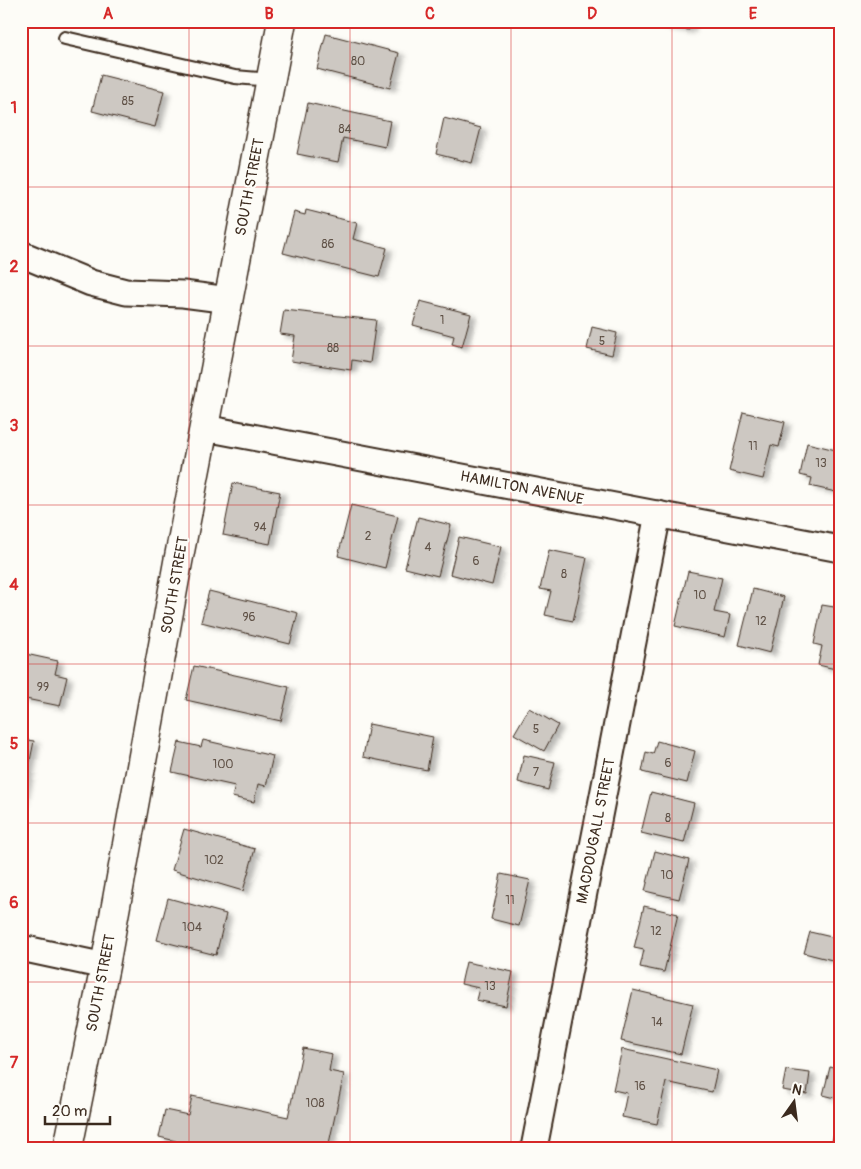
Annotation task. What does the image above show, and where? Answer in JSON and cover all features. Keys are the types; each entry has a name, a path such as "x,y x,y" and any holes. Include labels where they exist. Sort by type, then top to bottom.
{"main road":[{"name":"SOUTH STREET","path":"68,1148 105,966 204,428 282,21"}],"street":[{"path":"21,254 91,283 126,292 183,294 229,300"},
{"name":"HAMILTON AVENUE","path":"204,428 840,549"},
{"name":"MACDOUGALL STREET","path":"534,1148 658,514"},
{"path":"21,948 105,966"}],"lane":[{"path":"65,38 236,77 271,80"}],"building":[{"path":"663,21 691,21 689,30 663,25"},
{"path":"326,34 399,53 390,88 317,69"},
{"path":"101,75 164,91 155,127 92,111"},
{"path":"308,103 390,121 385,147 343,138 338,162 297,154"},
{"path":"444,118 481,128 472,163 436,154"},
{"path":"306,210 357,223 353,239 387,248 379,277 283,253 294,212 305,215"},
{"path":"420,301 471,314 462,347 452,344 454,336 413,325"},
{"path":"284,310 376,320 370,363 352,360 351,370 291,361 295,336 280,334"},
{"path":"592,327 617,333 612,355 587,349"},
{"path":"743,412 785,422 779,447 771,445 763,479 729,471"},
{"path":"807,443 840,451 840,493 810,486 812,478 800,475"},
{"path":"233,483 280,492 270,544 223,535"},
{"path":"351,505 398,516 385,568 338,556"},
{"path":"418,517 451,525 438,576 405,568"},
{"path":"459,537 501,547 492,585 450,574"},
{"path":"549,550 587,558 573,621 545,615 551,591 540,589"},
{"path":"688,571 722,578 714,612 730,615 725,637 675,626"},
{"path":"753,589 784,597 770,653 739,645"},
{"path":"209,591 298,613 290,644 201,622"},
{"path":"822,605 840,608 840,670 818,665 822,646 814,644"},
{"path":"21,653 58,661 55,674 67,677 60,706 21,698"},
{"path":"194,666 289,687 281,721 186,700"},
{"path":"529,708 558,725 544,751 514,734"},
{"path":"369,724 433,737 427,770 363,757"},
{"path":"21,739 34,741 21,805"},
{"path":"203,740 273,756 266,786 258,784 254,802 232,797 235,786 172,772 179,742 201,747"},
{"path":"657,741 695,751 687,783 642,772 646,752 653,754"},
{"path":"524,755 555,762 548,790 518,782"},
{"path":"651,792 694,803 684,843 641,833"},
{"path":"184,829 255,849 243,891 172,870"},
{"path":"655,851 689,860 679,899 645,891"},
{"path":"501,874 530,880 519,926 491,919"},
{"path":"168,898 226,914 216,955 157,940"},
{"path":"644,906 678,914 664,972 640,967 644,950 634,948"},
{"path":"810,932 840,939 840,962 804,953"},
{"path":"466,962 513,972 506,1006 476,1000 479,988 461,984"},
{"path":"633,990 693,1004 681,1054 621,1041"},
{"path":"303,1048 332,1054 329,1071 344,1074 328,1148 219,1148 208,1145 208,1148 174,1148 176,1141 159,1137 165,1110 188,1115 192,1096 288,1117"},
{"path":"622,1049 717,1070 712,1092 666,1082 657,1124 622,1117 627,1093 613,1090"},
{"path":"830,1067 840,1069 840,1099 823,1095"},
{"path":"786,1070 810,1073 807,1094 782,1090"},
{"path":"840,1112 840,1143 832,1141"}]}
